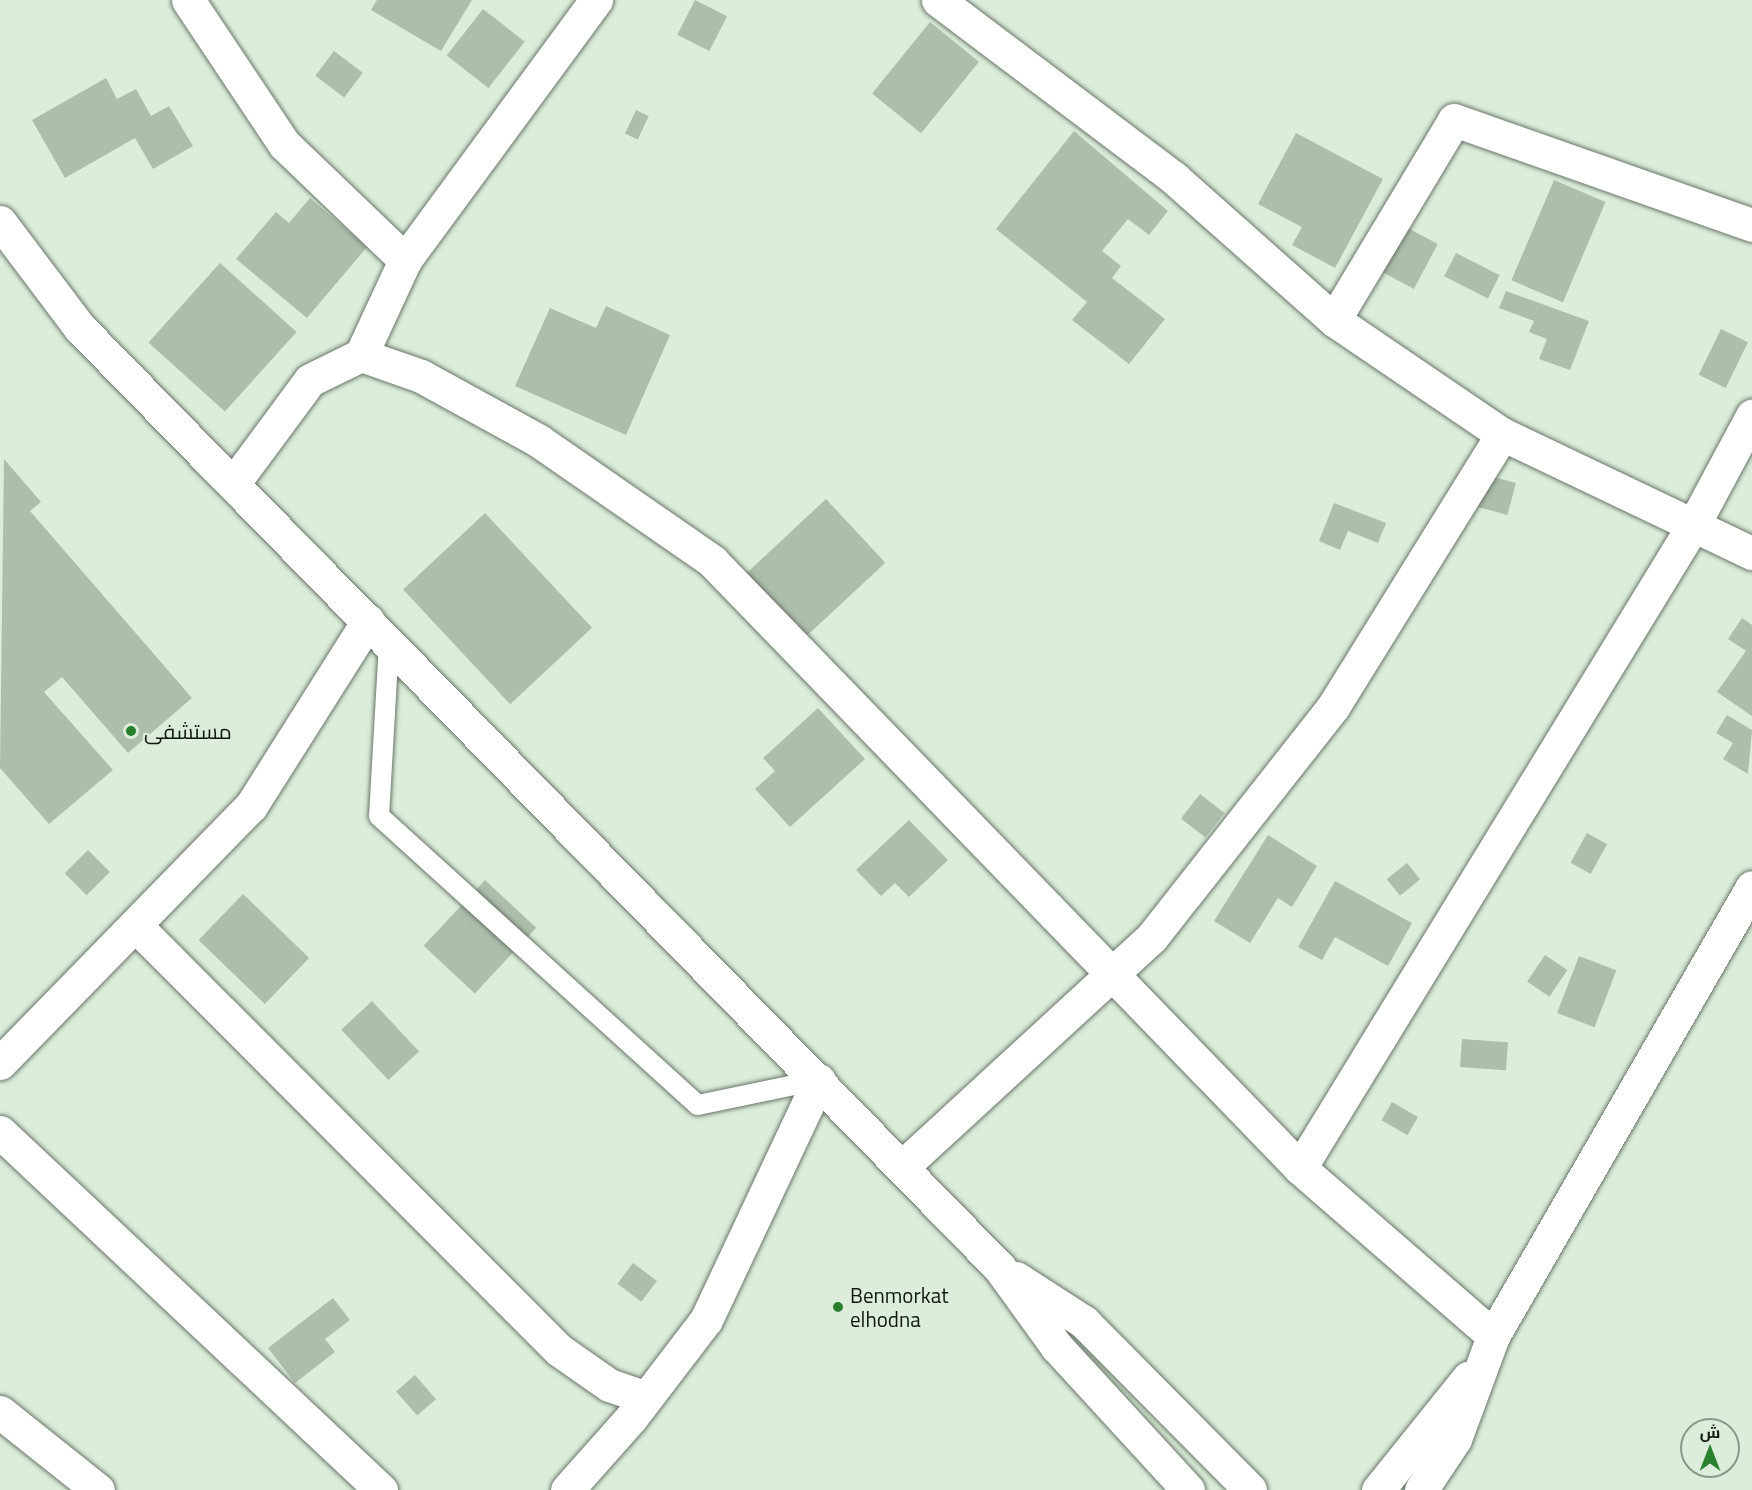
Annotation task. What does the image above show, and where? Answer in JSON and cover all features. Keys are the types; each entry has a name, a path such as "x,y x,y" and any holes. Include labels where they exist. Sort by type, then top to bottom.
{"street":[{"path":"188,0 284,144 405,260"},
{"path":"233,484 310,380 361,355 405,260 596,0"},
{"path":"938,0 1174,178 1334,320 1502,434 1752,553"},
{"path":"1334,320 1454,120 1752,225"},
{"path":"0,222 80,328 819,1080 999,1267 1057,1347 1188,1490"},
{"path":"361,355 421,376 539,441 712,561 1108,973 1300,1168 1487,1348"},
{"path":"1300,1168 1694,524 1752,416"},
{"path":"902,1167 1108,973 1152,937 1333,707 1502,434"},
{"path":"0,1063 251,806 379,632"},
{"path":"1378,1490 1487,1348 1752,887"},
{"path":"135,925 559,1350 609,1385 646,1398"},
{"path":"567,1490 646,1398 706,1320 819,1080"},
{"path":"0,1132 381,1490"},
{"path":"999,1267 1084,1322 1250,1490"},
{"path":"1421,1490 1455,1439 1487,1348"},
{"path":"0,1412 98,1490"}],"lane":[{"path":"379,632 380,816 698,1105 819,1080"}],"building":[{"path":"377,0 472,0 441,51 371,10"},
{"path":"695,0 727,16 709,51 677,35"},
{"path":"483,9 525,42 488,88 447,55"},
{"path":"930,22 979,62 921,133 872,93"},
{"path":"334,51 363,73 344,97 315,76"},
{"path":"106,78 117,99 136,89 151,116 169,106 193,146 153,169 135,138 65,178 32,120"},
{"path":"636,110 649,116 638,139 625,134"},
{"path":"1074,131 1168,211 1149,235 1128,219 1102,251 1121,266 1112,278 1165,319 1129,364 1072,320 1087,302 996,229"},
{"path":"1296,133 1383,179 1335,268 1292,245 1302,227 1258,204"},
{"path":"1554,180 1606,202 1563,302 1511,280"},
{"path":"310,198 367,247 307,318 236,259 276,212 289,223"},
{"path":"1406,227 1438,244 1414,289 1382,272"},
{"path":"1456,253 1500,275 1488,298 1444,276"},
{"path":"220,263 297,332 225,411 148,343"},
{"path":"1506,291 1589,321 1570,370 1539,359 1547,339 1529,332 1534,321 1499,308"},
{"path":"606,306 670,335 626,435 515,386 550,308 596,328"},
{"path":"1721,329 1748,342 1726,388 1699,375"},
{"path":"4,459 41,502 30,511 192,698 128,753 62,677 44,692 113,770 49,824 0,768"},
{"path":"1486,475 1516,483 1507,515 1477,507"},
{"path":"826,499 885,563 801,641 742,577"},
{"path":"1334,503 1386,523 1378,543 1348,531 1340,550 1319,541"},
{"path":"485,513 592,628 510,704 403,589"},
{"path":"1742,618 1752,625 1752,716 1717,692 1746,651 1728,639"},
{"path":"818,708 865,759 790,827 755,789 775,771 763,758"},
{"path":"1727,715 1752,730 1748,774 1723,759 1733,743 1716,733"},
{"path":"1200,794 1224,813 1205,838 1181,818"},
{"path":"909,820 948,860 909,897 895,883 881,896 856,870"},
{"path":"1587,833 1607,844 1591,874 1571,863"},
{"path":"1268,835 1317,866 1292,907 1278,898 1250,943 1214,921"},
{"path":"88,850 110,872 87,895 65,873"},
{"path":"1407,863 1420,879 1400,896 1387,879"},
{"path":"485,880 536,928 475,994 424,946"},
{"path":"1335,881 1412,923 1388,966 1335,937 1322,960 1298,947"},
{"path":"243,894 309,958 265,1004 199,940"},
{"path":"1545,955 1567,970 1549,997 1527,982"},
{"path":"1579,956 1616,970 1594,1027 1557,1013"},
{"path":"372,1001 419,1051 388,1080 341,1030"},
{"path":"1462,1039 1508,1042 1506,1070 1460,1067"},
{"path":"1392,1102 1418,1117 1407,1135 1382,1120"},
{"path":"633,1263 657,1281 641,1302 617,1284"},
{"path":"333,1298 350,1320 325,1339 335,1352 295,1383 268,1348"},
{"path":"415,1375 436,1399 417,1416 396,1391"}],"place":[{"name":"مستشفى","path":"131,731"},
{"name":"Benmorkat elhodna","path":"838,1307"}]}
